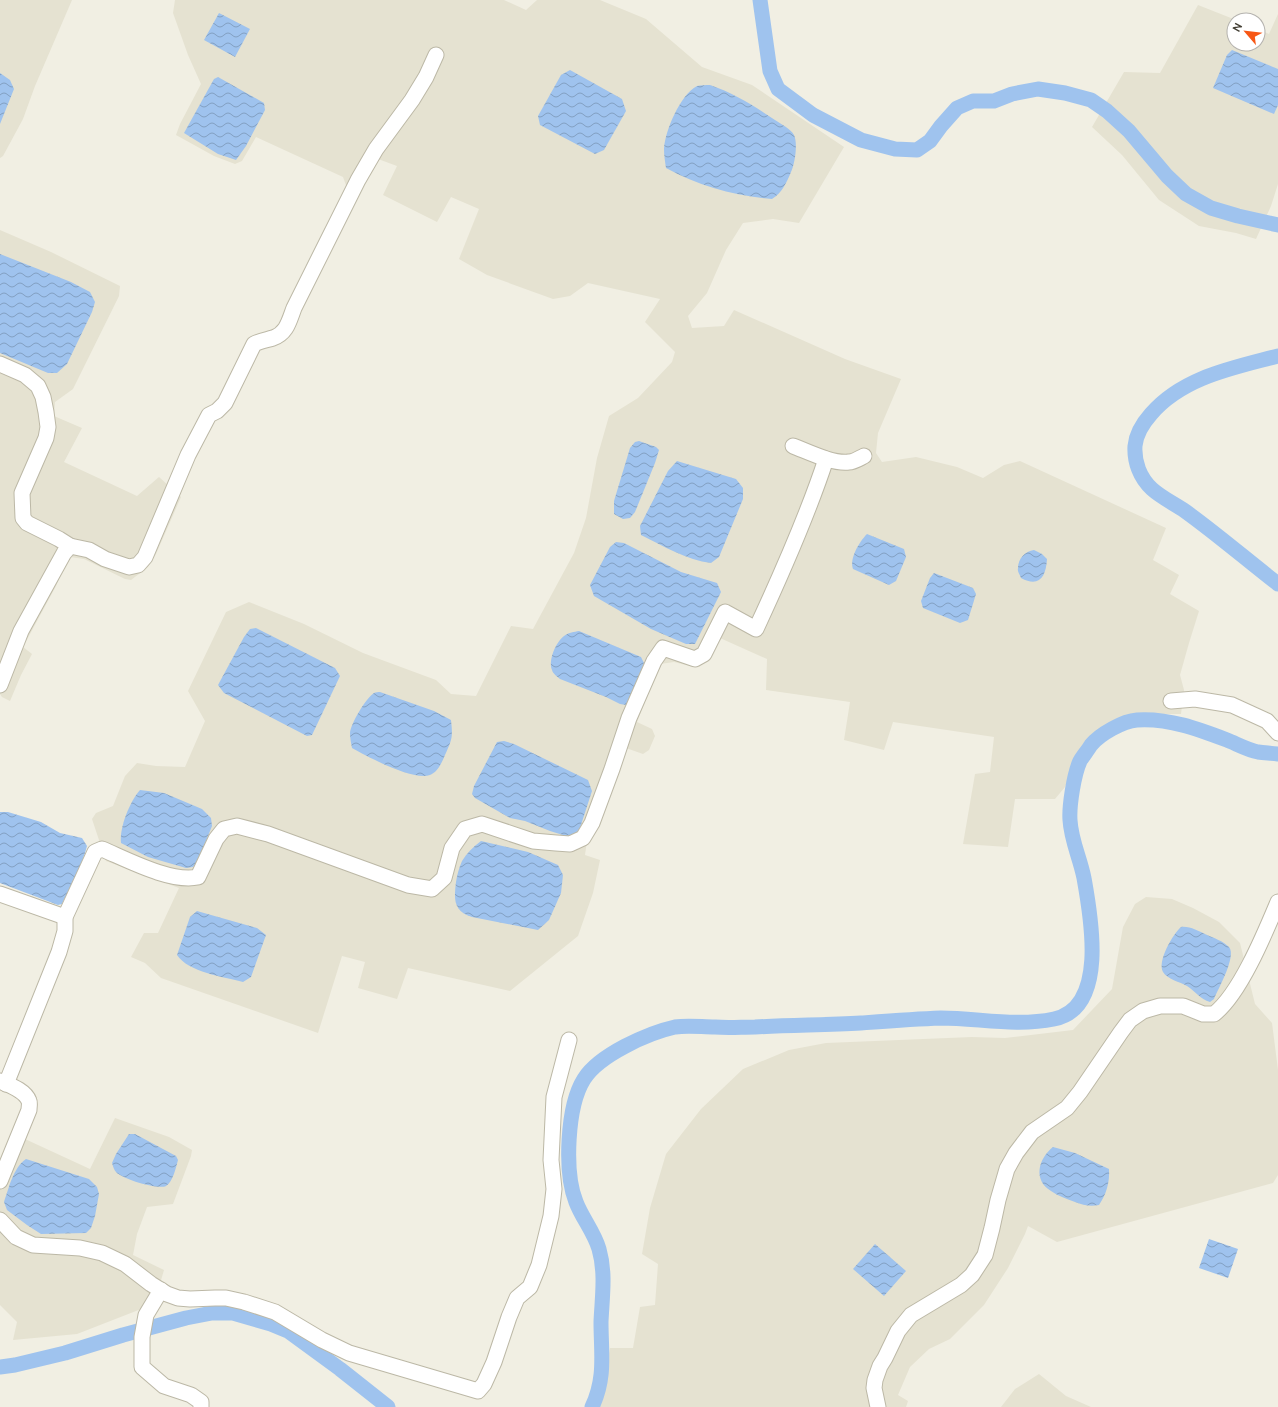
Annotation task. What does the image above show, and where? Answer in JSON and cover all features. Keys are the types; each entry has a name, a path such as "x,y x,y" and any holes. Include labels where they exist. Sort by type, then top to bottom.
{"street":[{"path":"0,364 24,375 38,386 43,397 46,412 48,427 46,438 22,493 24,518 27,523 70,546 89,550 105,559 129,567 138,565 145,558 188,455 209,415 217,411 225,404 254,344 280,335 286,329 294,308 358,180 376,149 412,100 426,77 436,55"},
{"path":"793,446 826,459 850,462 864,456"},
{"path":"0,1181 29,1110 29,1101 25,1096 3,1082 60,952 65,931 65,917 95,852 102,849 131,862 172,877 190,879 198,877 216,839 224,829 237,826 268,834 408,885 432,889 444,878 452,848 465,829 482,824 533,841 556,843 570,844 583,838 592,824 629,718 654,661 663,648 695,659 704,654 725,612 756,629 795,544 826,459"},
{"path":"0,685 21,631 64,553 70,546"},
{"path":"1171,701 1195,699 1232,705 1267,721 1278,733"},
{"path":"0,894 65,917"},
{"path":"878,1407 874,1388 875,1380 880,1366 898,1331 911,1316 961,1285 972,1275 985,1255 1007,1169 1016,1153 1032,1132 1068,1108 1130,1020 1143,1011 1160,1006 1183,1006 1203,1014 1214,1014 1221,1009 1243,976 1278,902"},
{"path":"0,1220 16,1237 32,1246 80,1248 102,1253 125,1264 167,1294 178,1298 226,1298 244,1302 275,1312 322,1340 349,1353 478,1391 484,1384 494,1362 517,1298 530,1287 539,1265 551,1216 554,1189 551,1160 554,1097 568,1040"},
{"path":"160,1290 146,1315 142,1337 142,1367 164,1386 191,1395 201,1402 201,1407"}],"shaded area":[{"path":"0,0 72,0 35,86 23,119 3,156 0,158"},
{"path":"175,0 504,0 526,10 537,0 600,0 646,19 702,67 752,85 844,147 799,223 773,219 743,223 726,250 707,293 688,316 692,328 724,326 734,310 845,359 901,379 878,433 876,453 882,462 916,457 957,467 983,478 1004,465 1020,461 1166,528 1153,560 1179,575 1170,594 1199,611 1180,675 1184,690 1181,714 1137,714 1117,718 1094,735 1078,756 1065,787 1055,799 1015,799 1008,847 963,844 975,774 990,772 994,737 893,722 884,750 844,740 850,702 766,690 767,659 720,638 706,662 694,667 674,662 660,664 637,722 652,729 655,736 649,750 643,754 626,748 587,841 585,855 600,860 593,893 578,936 510,991 408,968 397,999 358,988 365,962 342,956 318,1033 161,978 145,963 131,957 144,933 158,933 179,888 106,861 92,819 96,813 113,806 125,776 137,763 156,766 185,767 205,721 188,691 226,612 249,602 304,624 363,653 436,680 451,694 476,696 511,626 533,629 574,553 586,518 597,458 609,416 638,398 672,362 675,352 645,322 660,299 588,283 570,296 553,299 487,275 459,259 479,209 451,197 437,222 383,195 397,166 378,159 360,192 347,188 343,177 256,137 242,161 235,164 214,156 176,135 180,124 201,84 188,55 173,13"},
{"path":"1198,5 1226,16 1226,52 1266,52 1266,33 1269,34 1278,14 1278,184 1271,206 1256,239 1236,233 1199,226 1159,200 1122,155 1092,127 1124,72 1160,73"},
{"path":"0,230 51,252 120,286 119,296 73,389 55,402 54,416 82,428 64,462 137,496 159,477 181,497 156,554 148,567 131,580 125,579 84,559 70,557 23,647 32,654 10,701 2,697 0,694"},
{"path":"1146,897 1172,899 1193,908 1219,922 1240,943 1255,1004 1272,1023 1278,1070 1278,1175 1273,1183 1057,1242 1028,1226 1008,1268 984,1305 950,1339 929,1349 910,1367 898,1395 908,1401 906,1407 595,1407 602,1393 610,1348 633,1348 640,1307 655,1305 658,1264 642,1254 650,1208 666,1154 701,1109 743,1069 789,1050 826,1043 972,1037 1005,1038 1073,1030 1112,989 1123,927 1135,904"},
{"path":"115,1118 169,1137 192,1150 173,1204 147,1207 137,1234 133,1255 164,1270 154,1304 77,1334 13,1340 17,1322 0,1305 0,1162 25,1139 90,1169"},
{"path":"1039,1374 1066,1396 1091,1407 1001,1407 1015,1389"}],"water":[{"path":"219,13 250,29 235,57 204,40"},
{"path":"1230,52 1237,52 1278,69 1278,105 1274,114 1213,88 1227,55"},
{"path":"570,70 622,99 626,111 604,150 595,154 540,125 538,116 561,75"},
{"path":"0,73 10,80 14,89 0,124"},
{"path":"218,77 264,103 265,110 246,146 236,160 218,154 184,133 214,79"},
{"path":"710,85 736,96 752,105 786,127 794,135 796,148 795,159 788,180 779,194 772,199 731,193 691,180 666,168 664,151 665,141 674,114 685,97 697,86"},
{"path":"0,254 71,282 90,292 95,302 92,312 67,364 57,373 48,373 0,353"},
{"path":"639,441 656,447 659,450 635,512 630,518 623,519 614,514 614,501 630,448 635,442"},
{"path":"677,461 736,479 743,488 743,499 719,557 711,563 684,556 641,535 640,526 668,471"},
{"path":"867,534 904,549 906,557 896,581 889,585 853,569 852,560 861,541"},
{"path":"616,542 624,543 681,572 717,583 721,592 695,644 686,644 651,629 594,596 590,585 610,547"},
{"path":"1034,550 1042,554 1047,559 1043,576 1037,581 1033,582 1021,578 1018,572 1018,565 1023,556"},
{"path":"934,573 973,588 976,594 968,620 960,623 923,608 921,601 930,578"},
{"path":"256,628 335,668 340,676 312,735 307,736 224,693 218,685 244,637 250,629"},
{"path":"579,631 641,657 644,663 628,704 620,704 560,679 553,673 551,661 558,642 566,635"},
{"path":"380,692 434,711 451,720 451,742 441,764 433,774 422,776 413,775 379,762 352,748 350,733 356,717 363,705 371,696"},
{"path":"504,741 514,744 588,780 592,791 580,828 575,834 566,836 525,821 510,818 475,798 472,794 474,786 497,742"},
{"path":"140,790 164,793 202,809 211,818 212,826 198,861 193,867 186,868 148,857 121,843 123,823 136,795"},
{"path":"0,812 8,812 41,822 60,833 82,838 87,846 85,853 62,904 58,905 0,883"},
{"path":"481,841 528,852 558,865 563,875 561,893 549,920 538,930 472,917 458,908 455,894 456,879 460,866 468,853"},
{"path":"197,911 257,928 266,935 251,977 243,982 217,976 189,966 177,955 190,917"},
{"path":"1181,927 1194,929 1218,940 1229,947 1231,951 1231,958 1226,973 1214,999 1210,1002 1200,997 1187,986 1167,977 1163,972 1162,961 1164,955 1170,941"},
{"path":"129,1134 135,1134 176,1156 178,1160 175,1170 171,1181 166,1186 162,1187 140,1183 125,1178 115,1171 112,1163"},
{"path":"1053,1147 1075,1153 1109,1169 1107,1188 1099,1205 1084,1205 1066,1199 1045,1186 1040,1175 1041,1163"},
{"path":"26,1159 89,1179 97,1187 99,1194 95,1216 91,1228 86,1233 41,1234 7,1210 4,1202 10,1185 18,1168"},
{"path":"1209,1239 1238,1249 1228,1278 1199,1268"},
{"path":"875,1244 906,1271 884,1296 853,1269"}],"waterway":[{"path":"760,0 770,71 778,89 813,115 861,140 895,149 917,150 930,141 957,108 973,101 994,101 1012,94 1038,89 1065,93 1091,100 1107,111 1129,131 1167,176 1186,194 1211,208 1278,225"},
{"path":"1278,356 1226,370 1193,383 1178,391 1164,401 1145,421 1140,429 1135,446 1137,464 1141,475 1152,489 1197,520 1278,584"},
{"path":"592,1407 599,1385 602,1365 602,1267 597,1243 581,1214 572,1189 569,1157 569,1139 574,1105 578,1091 584,1079 591,1070 625,1046 652,1034 675,1027 755,1027 848,1024 941,1018 997,1022 1026,1022 1054,1019 1071,1011 1082,998 1089,980 1092,959 1092,937 1087,895 1072,835 1070,814 1072,790 1078,767 1080,761 1091,745 1100,737 1119,725 1131,721 1149,720 1183,725 1254,751 1278,754"},
{"path":"0,1367 15,1365 65,1353 186,1318 212,1313 233,1313 271,1324 288,1331 340,1369 388,1407"}]}
